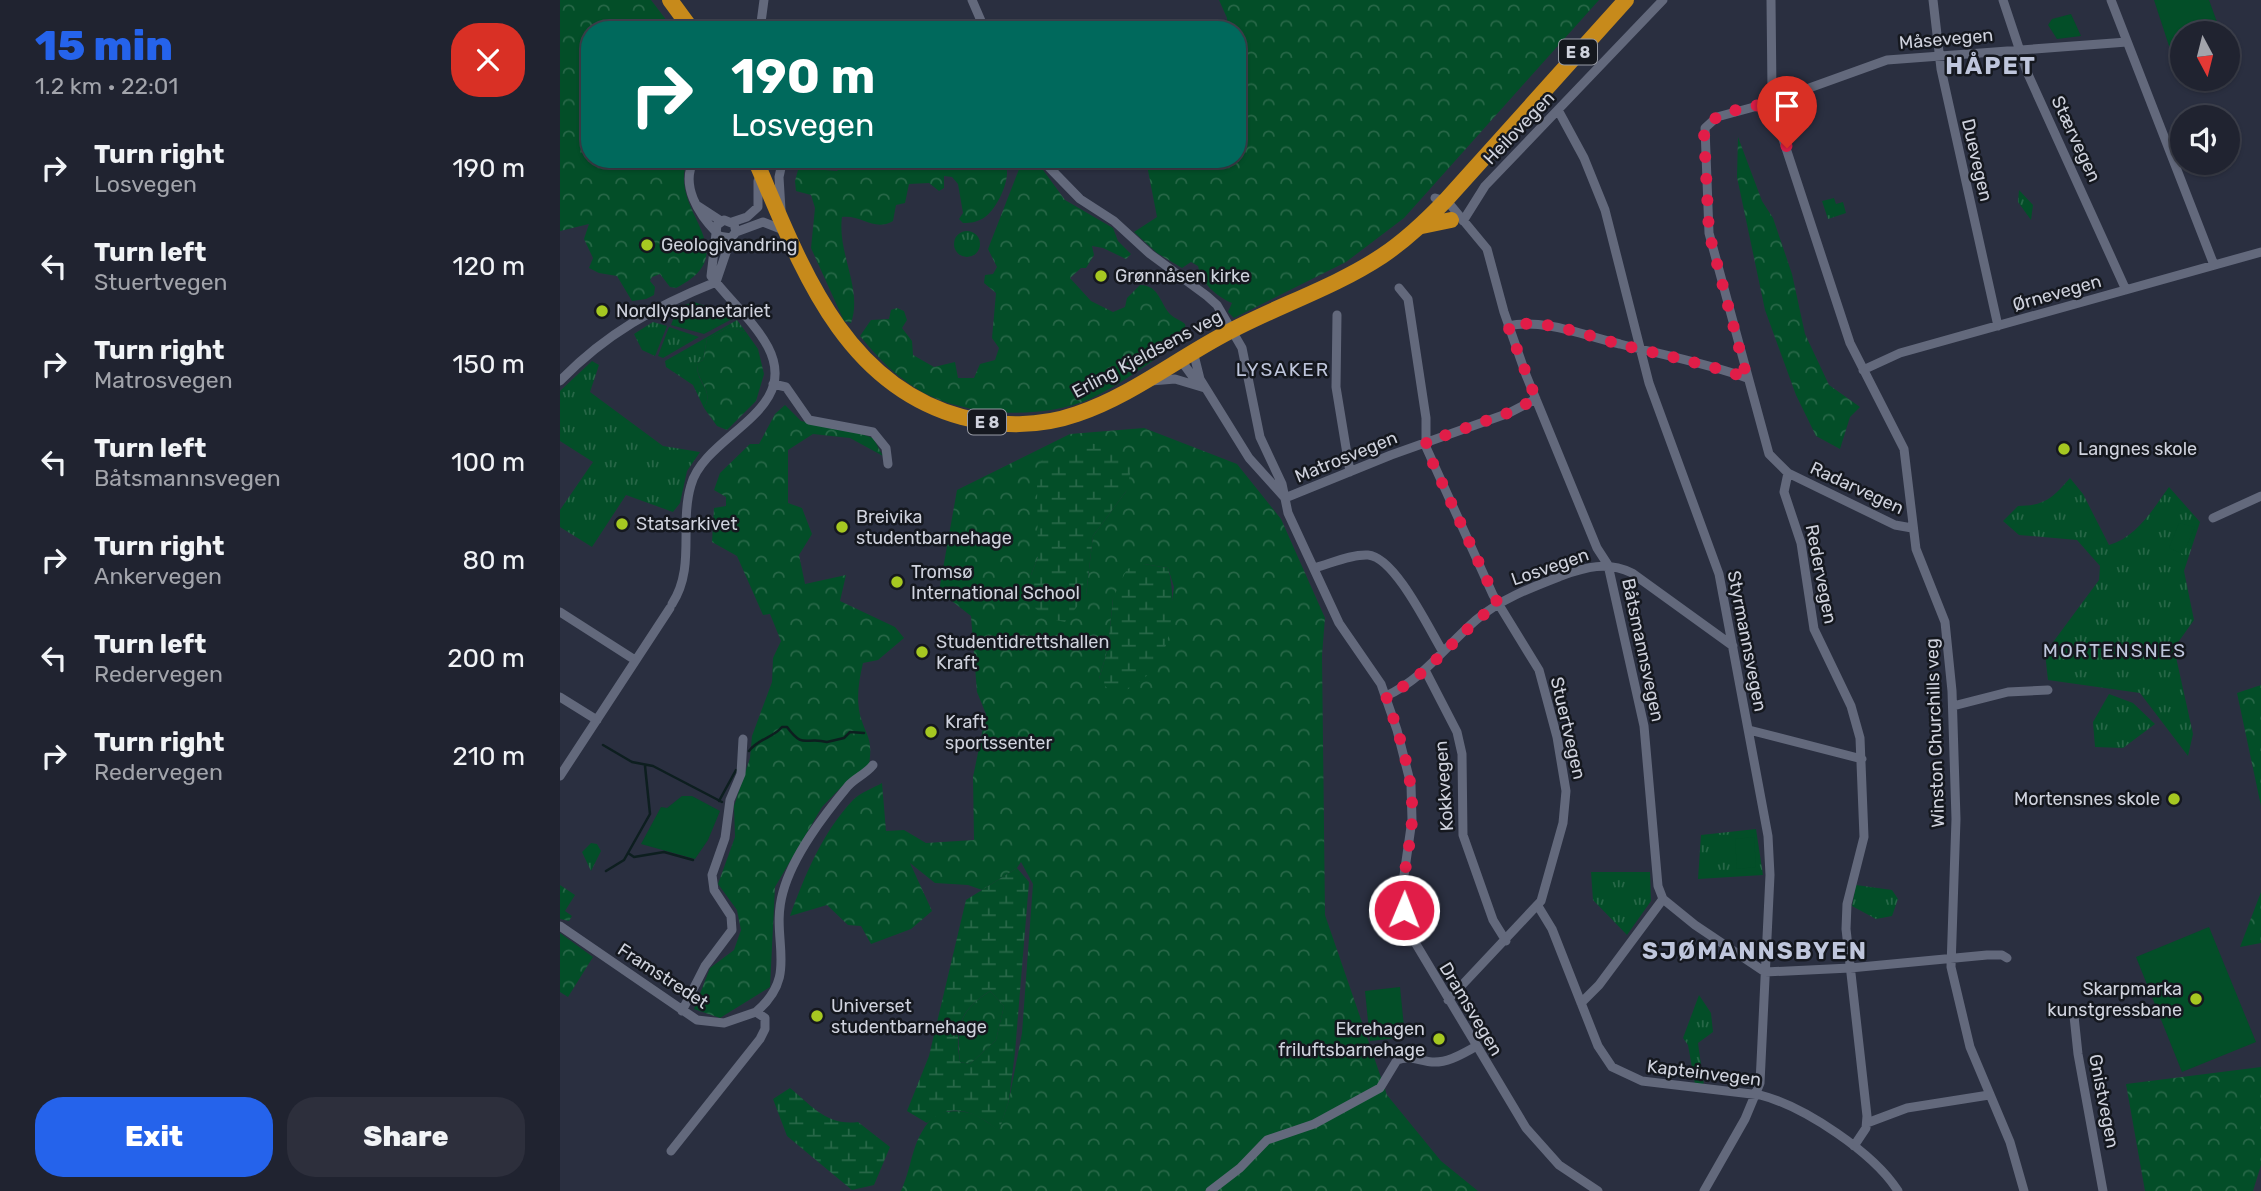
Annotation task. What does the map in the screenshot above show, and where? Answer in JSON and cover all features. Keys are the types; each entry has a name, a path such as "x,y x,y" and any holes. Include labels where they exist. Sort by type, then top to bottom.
{"highway":[{"path":"670,0 685,21"},
{"name":"Erling Kjeldsens veg","path":"758,168 832,321 848,343 882,377 902,392 939,411 979,422 1005,424 1053,420 1098,405 1187,355 1382,256 1420,226 1626,0"},
{"name":"Erling Kjeldsens veg","path":"1349,273 1440,201"},
{"name":"E 8","path":"1420,226 1457,220"}],"street":[{"path":"762,21 764,0"},
{"path":"972,0 981,21"},
{"name":"Heilovegen","path":"1457,220 1485,186 1663,0"},
{"name":"Winston Churchills veg","path":"1771,0 1774,101 1844,325 1863,370 1904,449 1911,485 1912,528 1919,560 1945,622 1953,706 1956,819 1951,959 1965,1031 2010,1142 2024,1191"},
{"name":"Duevegen","path":"1933,0 1940,54 1998,326"},
{"name":"Stærvegen","path":"2003,0 2018,49 2126,290"},
{"path":"2110,0 2214,265"},
{"name":"Måsevegen","path":"1774,101 1875,63 1940,54 2127,42"},
{"path":"1774,101 1717,117 1708,123 1704,133 1709,233 1765,446 1776,463 1788,473"},
{"name":"Styrmannsvegen","path":"1558,110 1584,159 1605,209 1640,349 1719,575 1769,850 1762,1057 1756,1094 1704,1191"},
{"path":"692,168 688,183 698,206 718,234"},
{"path":"698,206 721,221 732,222 750,215 759,203 760,188 756,168"},
{"path":"718,234 733,235 763,222 784,225 779,177 781,168"},
{"name":"Dramsvegen","path":"1049,168 1062,184 1192,282 1223,315 1240,345 1260,437 1277,471 1284,498 1339,623 1378,677 1386,696 1411,785 1412,820 1402,889 1405,918 1417,949 1475,1047 1533,1137 1559,1165 1598,1191"},
{"name":"Båtsmannsvegen","path":"1440,201 1457,220 1474,230 1488,249 1508,326 1597,548 1608,565 1644,726 1658,886 1663,899"},
{"path":"560,776 683,584 686,571 687,501 694,477 714,451 764,405 773,384 774,368 769,349 711,272 721,221"},
{"path":"560,381 595,347 644,314 716,282 733,235 732,222"},
{"name":"Ørnevegen","path":"1863,370 1885,358 2261,254"},
{"name":"Stuertvegen","path":"1399,288 1408,299 1426,418 1426,442 1437,472 1498,604 1539,670 1565,781 1563,823 1538,906 1448,1000"},
{"path":"1337,315 1336,387 1350,472"},
{"path":"1508,326 1538,325 1682,358 1747,378"},
{"name":"Dramsvegen","path":"1187,355 1202,384 1249,458 1284,498"},
{"name":"Dramsvegen","path":"1187,355 1193,377 1202,384"},
{"path":"1143,381 1175,379 1202,384"},
{"path":"773,384 786,387 805,416 814,423 873,432 886,448 888,464"},
{"name":"Matrosvegen","path":"1284,498 1508,413 1536,399"},
{"name":"Radarvegen","path":"1788,473 1895,525 1912,528"},
{"name":"Redervegen","path":"1788,473 1784,492 1801,543 1814,629 1855,717 1862,759 1864,837 1846,915 1867,1123"},
{"path":"2213,518 2261,496"},
{"path":"1314,568 1364,555 1378,558 1400,580 1443,652"},
{"name":"Losvegen","path":"1386,696 1425,670 1498,604 1576,571 1608,565 1624,569 1641,579 1733,646"},
{"path":"560,612 635,660"},
{"name":"Kokkvegen","path":"1425,670 1457,732 1462,754 1463,835 1493,920 1506,941"},
{"path":"1953,706 2008,692 2049,690"},
{"path":"560,697 597,720"},
{"path":"1749,730 1862,759"},
{"path":"682,1011 705,966 732,930 731,916 714,890 712,875 725,838 730,800 741,774 743,740"},
{"path":"671,1150 764,1033 766,1021 756,1012 773,997 780,980 779,916 786,883 838,799 854,780 873,765"},
{"path":"1581,1003 1600,985 1663,899 1695,925 1765,972 1850,968 1998,954 2007,958"},
{"name":"Kapteinvegen","path":"1538,906 1552,929 1598,1046 1619,1073 1642,1081 1756,1094 1800,1112 1854,1146 1881,1169 1898,1191"},
{"name":"Framstredet","path":"560,926 697,1020 718,1023 756,1012"},
{"name":"Gnistvegen","path":"2074,1016 2078,1054 2103,1191"},
{"path":"1210,1191 1240,1168 1267,1140 1314,1124 1380,1088 1397,1059 1409,1057 1432,1062 1446,1061 1475,1047"},
{"path":"1854,1146 1867,1123 1907,1108 1989,1095"}],"green space":[{"path":"560,0 651,0 667,21 581,21 581,168 686,168 684,178 687,196 706,245 705,260 697,274 676,288 670,287 660,274 652,277 650,281 655,287 654,295 632,301 617,276 589,268 593,258 584,239 589,224 560,231"},
{"path":"1219,0 1599,0 1404,218 1346,262 1234,318 1228,312 1232,303 1210,289 1198,266 1191,262 1182,268 1157,253 1134,232 1157,217 1148,168 1246,168 1246,21 1227,21"},
{"path":"2154,0 2209,0 2217,21 2170,21 2170,49"},
{"path":"2071,14 2081,36 2057,39 2048,25 2052,19"},
{"path":"1738,137 1762,201 1773,218 1792,274 1805,334 1829,385 1860,407 1850,417 1840,449 1816,436 1796,395 1765,310 1737,177"},
{"path":"799,168 826,168 837,171 840,168 1006,168 1007,172 1002,193 994,207 985,217 974,222 963,223 959,219 963,213 958,184 952,177 944,176 944,188 939,191 929,183 909,184 905,203 896,205 893,221 886,224 842,217 843,244 854,297 851,323 844,321 811,248 815,208 811,195 796,191"},
{"path":"1020,168 1042,168 1065,200 1113,228 1118,241 1131,254 1126,259 1092,246 1094,255 1086,268 1081,268 1070,278 1091,301 1113,312 1125,307 1127,298 1140,285 1152,288 1167,311 1185,324 1186,333 1181,342 1125,379 1090,399 1071,406 1027,412 1003,412 958,406 937,399 902,379 860,336 871,320 889,319 891,310 897,308 904,311 907,320 902,328 912,341 913,355 934,367 955,362 958,378 974,378 980,364 995,360 999,348 992,338 996,293 984,283 985,275 993,274 997,267 988,249"},
{"path":"2019,190 2033,205 2031,220 2018,202"},
{"path":"1834,198 1836,204 1843,202 1846,213 1828,219 1822,201"},
{"path":"967,231 976,235 980,244 976,253 967,257 958,253 954,244 958,235"},
{"path":"694,302 733,316 732,319 704,334 671,325 678,307"},
{"path":"737,320 746,332 729,327 707,339 703,360 697,363 699,377 707,396 704,408 693,385 666,367 665,361"},
{"path":"653,322 667,326 655,356 642,350 634,334"},
{"path":"669,327 699,337 663,358 658,356"},
{"path":"729,327 746,332 758,349 764,374 756,401 727,430 717,426 704,408 707,396 697,363 703,360 707,339"},
{"path":"592,361 599,365 590,392 663,446 700,452 687,471 680,503 673,512 626,495 592,547 560,527 560,510 593,462 560,441 560,391"},
{"path":"785,405 801,421 853,431 873,438 883,456 850,438 813,434 788,450 788,503 802,508 812,534 799,555 805,584 846,575 840,601 895,627 904,638 878,660 863,663 858,702 870,743 869,765 847,781 822,807 775,887 770,987 720,1018 694,1009 710,968 734,950 741,930 737,910 718,884 735,837 734,806 750,758 752,736 772,682 773,658 781,641 770,614 763,615 737,556 712,542 714,508 726,506 726,497 714,490 720,473 750,444 759,444 775,414"},
{"path":"1144,428 1237,464 1281,519 1325,618 1322,655 1325,915 1387,1095 1441,1161 1478,1191 901,1191 917,1141 937,1113 971,1113 999,1130 1009,1100 1022,1033 1033,884 1021,862 1017,868 982,890 968,885 935,883 910,863 932,911 911,929 871,944 861,926 848,925 827,905 790,916 808,870 832,826 856,797 882,783 886,831 904,830 926,843 974,840 973,777 986,714 977,692 971,616 939,591 957,490 1070,434","holes":["1127,490 1093,536 1086,595 1031,575 1038,557","1144,564 1168,568 1174,587 1167,636 1099,679 1108,648 1113,598"]},
{"path":"1087,443 1117,447 1132,463 1127,490 1093,536 1086,595 1065,622 1047,618 1035,608 1031,575 1038,557 1037,483 1042,460"},
{"path":"2070,478 2083,494 2109,545 2136,529 2169,487 2200,522 2184,571 2194,620 2174,648 2193,734 2188,756 2140,693 2048,680 2045,653 2099,580 2100,566 2077,540 2019,535 2003,521 2018,506 2047,500"},
{"path":"2179,523 2195,527 2183,554 2169,548"},
{"path":"1144,564 1168,568 1172,591 1172,617 1167,643 1157,665 1147,675 1127,690 1109,690 1099,679 1108,648 1113,598 1127,569"},
{"path":"2261,685 2261,806 2237,693"},
{"path":"2109,694 2133,703 2155,724 2123,748 2095,747 2093,722"},
{"path":"682,796 692,796 720,811 708,840 695,859 641,844 661,807 667,808"},
{"path":"1756,829 1763,875 1698,879 1701,835"},
{"path":"1754,837 1756,867 1737,869 1735,839"},
{"path":"591,843 597,844 601,851 591,871 582,852"},
{"path":"1017,868 1029,882 1015,1052 1009,1100 999,1131 982,1118 963,1111 945,1112 927,1123 907,1111 929,1056 966,900","holes":["990,991 1004,1006 996,1040 970,1064 960,1062 959,1030 972,1005"]},
{"path":"1591,872 1650,872 1651,901 1627,935 1593,900"},
{"path":"560,885 575,895 565,911 572,916 569,921 560,919"},
{"path":"1856,885 1892,890 1898,899 1892,916 1876,919 1852,906"},
{"path":"2261,892 2261,943 2240,947"},
{"name":"Skarpmarka kunstgressbane","path":"2209,927 2256,1042 2182,1072 2136,957"},
{"path":"560,933 593,957 568,997 560,992"},
{"path":"1400,987 1405,1037 1370,1041 1365,991"},
{"path":"990,991 1004,1006 996,1040 970,1064 960,1062 959,1039 962,1021 972,1006"},
{"path":"1699,995 1711,1013 1713,1032 1698,1043 1704,1086 1695,1084 1688,1045 1683,1038"},
{"path":"2261,1067 2261,1165 2253,1191 2145,1191 2126,1084"},
{"path":"790,1088 829,1118 858,1122 890,1147 874,1185 852,1190 787,1136 773,1099"}],"waterway":[{"path":"749,751 782,727 787,727 797,738 805,741 827,742 844,738 850,732 864,733"},
{"path":"603,745 632,762 653,766 722,802"},
{"path":"606,871 624,860 650,814 645,766"},
{"path":"719,801 736,770"},
{"path":"628,853 634,857 664,852 693,860"}],"place":[{"name":"Geologivandring","path":"647,245"},
{"name":"Grønnåsen kirke","path":"1101,276"},
{"name":"Nordlysplanetariet","path":"602,311"},
{"name":"Langnes skole","path":"2064,449"},
{"name":"Statsarkivet","path":"622,524"},
{"name":"Breivika studentbarnehage","path":"842,527"},
{"name":"Tromsø International School","path":"897,582"},
{"name":"Studentidrettshallen Kraft","path":"922,652"},
{"name":"Kraft sportssenter","path":"931,732"},
{"name":"Mortensnes skole","path":"2174,799"},
{"name":"Skarpmarka kunstgressbane","path":"2196,999"},
{"name":"Universet studentbarnehage","path":"817,1016"},
{"name":"Ekrehagen friluftsbarnehage","path":"1439,1039"}],"district":[{"name":"HÅPET","path":"1991,66"},
{"name":"LYSAKER","path":"1283,369"},
{"name":"MORTENSNES","path":"2115,650"},
{"name":"SJØMANNSBYEN","path":"1755,951"}],"route":[{"path":"1404,910 1402,889 1412,820 1411,785 1386,696 1417,677 1474,622 1498,604 1431,459 1426,442 1521,408 1536,399 1508,326 1518,324 1550,327 1682,358 1747,378 1709,233 1706,212 1705,128 1717,117 1774,101 1787,148"}]}
